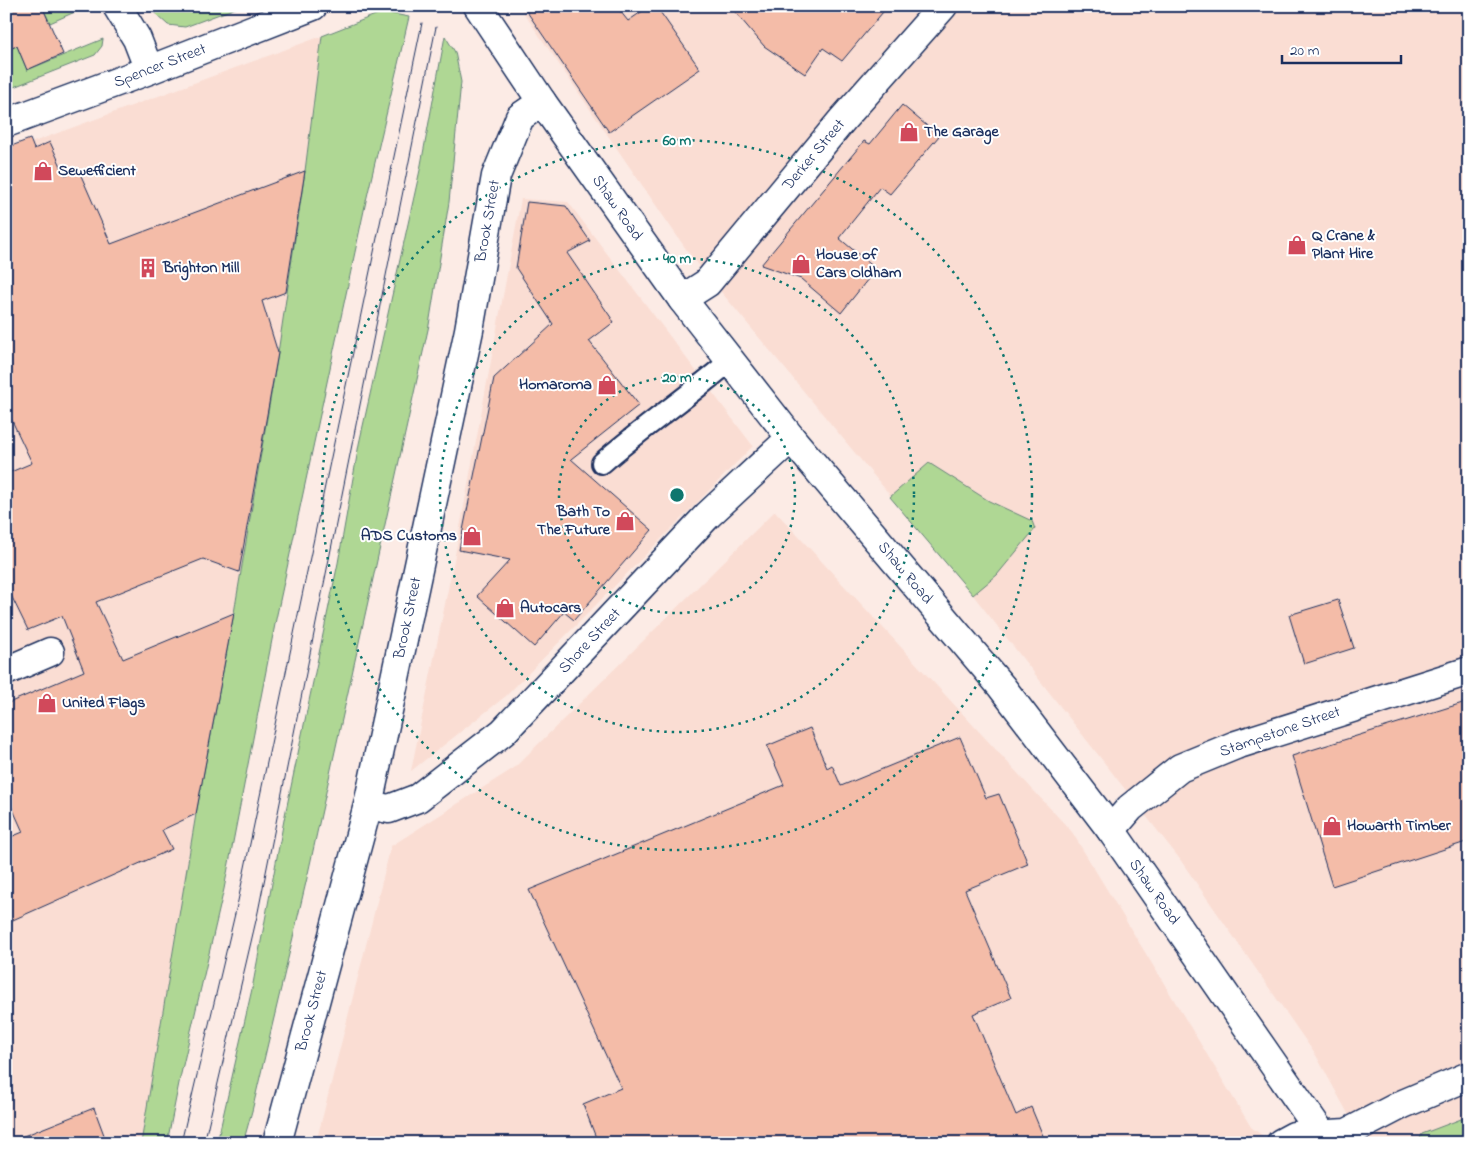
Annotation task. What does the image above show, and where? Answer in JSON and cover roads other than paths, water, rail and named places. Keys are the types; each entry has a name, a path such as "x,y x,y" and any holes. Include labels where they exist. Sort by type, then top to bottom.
{"street":[{"path":"117,6 136,39 149,70"},
{"name":"Spencer Street","path":"6,124 313,6"},
{"name":"Shaw Road","path":"478,6 542,102 682,299 790,438 1001,686 1111,830 1325,1138"},
{"name":"Derker Street","path":"682,299 706,283 843,120 943,6"},
{"name":"Brook Street","path":"277,1143 368,805 470,330 496,176 520,117 542,102"},
{"name":"Shore Street","path":"368,805 389,809 418,798 503,732 708,516 790,438"},
{"path":"6,671 50,652"},
{"name":"Stampstone Street","path":"1111,830 1130,808 1180,768 1236,745 1469,671"},
{"path":"1281,1143 1294,1136 1325,1138 1347,1133 1403,1104 1469,1076"}],"lane":[{"path":"602,463 730,360"}],"tram line":[{"path":"181,1143 238,901 422,23"},
{"path":"204,1143 258,912 436,27"}],"place":[{"name":"The Garage","path":"909,132"},
{"name":"Sewefficient","path":"43,171"},
{"name":"Q Crane & Plant Hire","path":"1297,245"},
{"name":"House of Cars Oldham","path":"801,264"},
{"name":"Brighton Mill","path":"148,268"},
{"name":"Homaroma","path":"607,385"},
{"name":"Bath To The Future","path":"625,521"},
{"name":"ADS Customs","path":"472,536"},
{"name":"Autocars","path":"505,608"},
{"name":"United Flags","path":"47,703"},
{"name":"Howarth Timber","path":"1332,826"}]}
